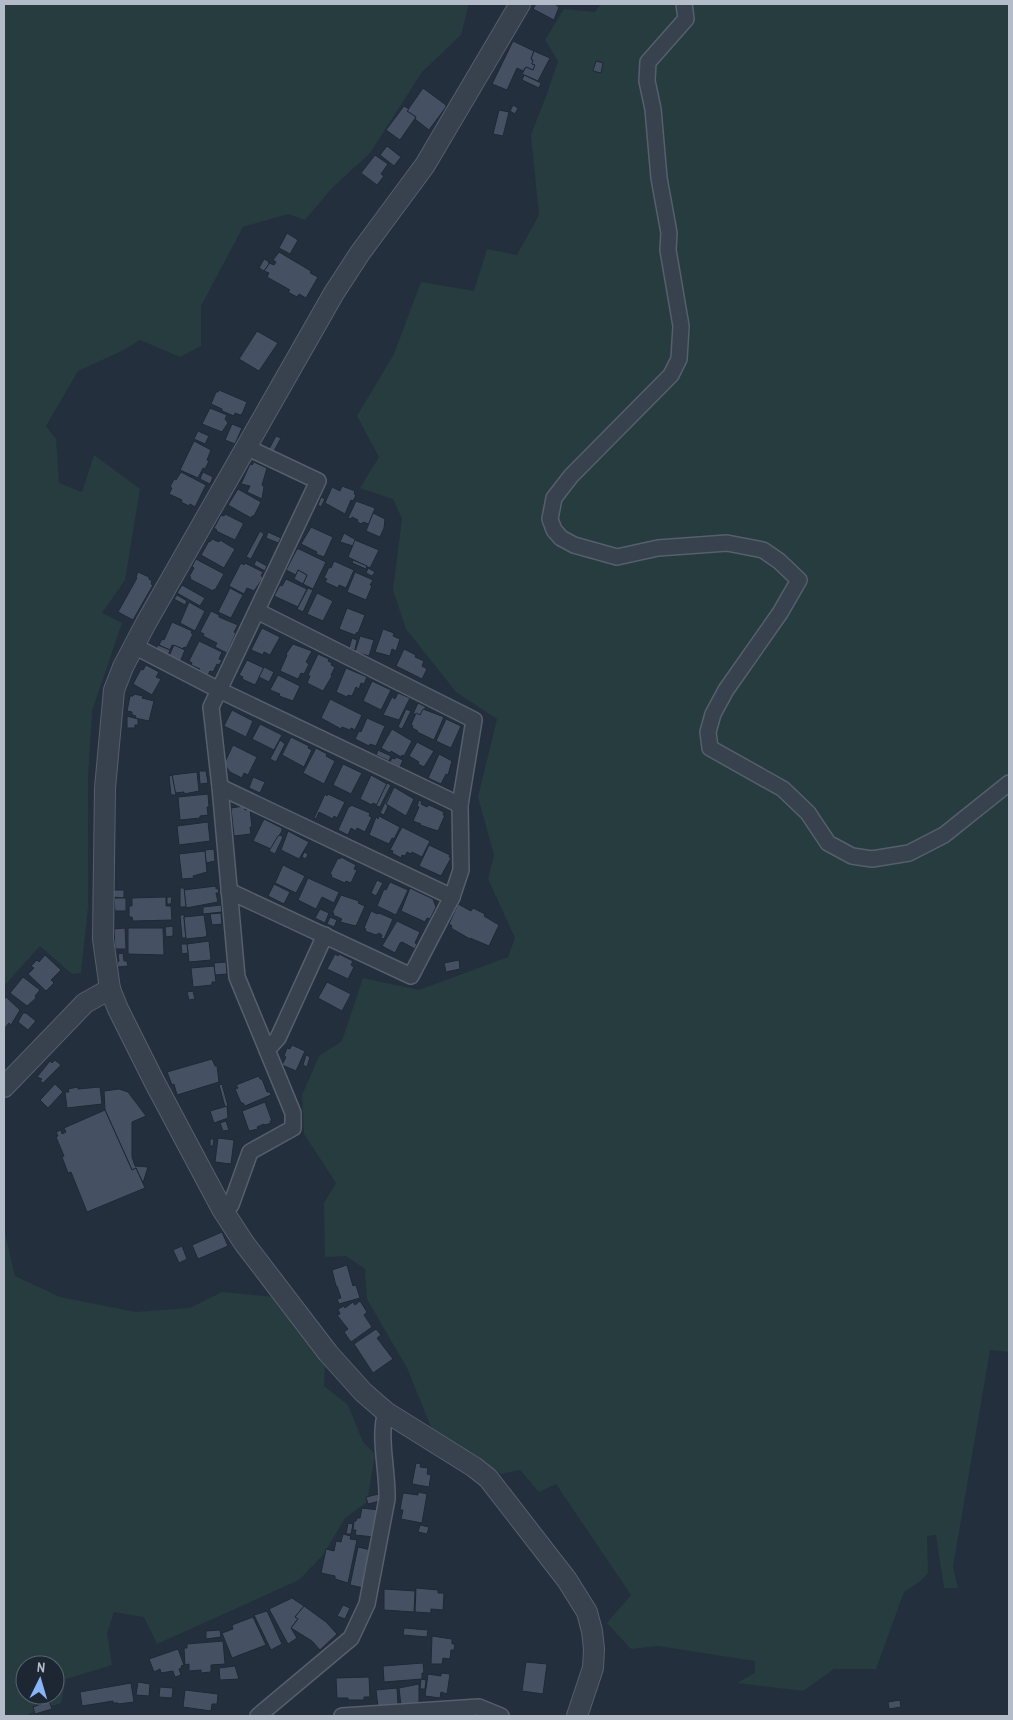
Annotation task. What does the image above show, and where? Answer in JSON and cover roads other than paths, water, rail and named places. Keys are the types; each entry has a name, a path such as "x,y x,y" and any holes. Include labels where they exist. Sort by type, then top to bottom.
{"street":[{"path":"520,4 425,165 360,253 334,293 123,667 114,690 105,788 103,939 110,989 118,1009 222,1209 244,1243 328,1352 363,1392 386,1412 474,1467 488,1478 568,1580 587,1612 594,1649 593,1668 577,1716"},
{"path":"684,4 686,19 648,62 647,81 653,109 659,178 669,233 668,250 681,326 679,359 671,375 571,476 554,498 550,519 554,530 561,538 574,545 617,557 658,548 727,543 763,550 799,580 780,613 726,690 713,714 708,732 710,748 783,789 808,812 828,843 852,856 872,859 909,853 944,835 1009,782"},
{"path":"222,1209 231,1205 250,1152 293,1128 293,1113 237,977 211,708 318,481 246,447"},
{"path":"229,891 411,976 452,897 461,870 460,805 474,720 256,611"},
{"path":"134,646 219,690 460,805"},
{"path":"220,787 452,897"},
{"path":"267,1050 278,1038 325,935"},
{"path":"4,1088 85,1003 110,989"},
{"path":"258,1716 351,1638 367,1604 387,1499 388,1485 382,1422 386,1412"},
{"path":"342,1716 479,1707 501,1716"}]}
